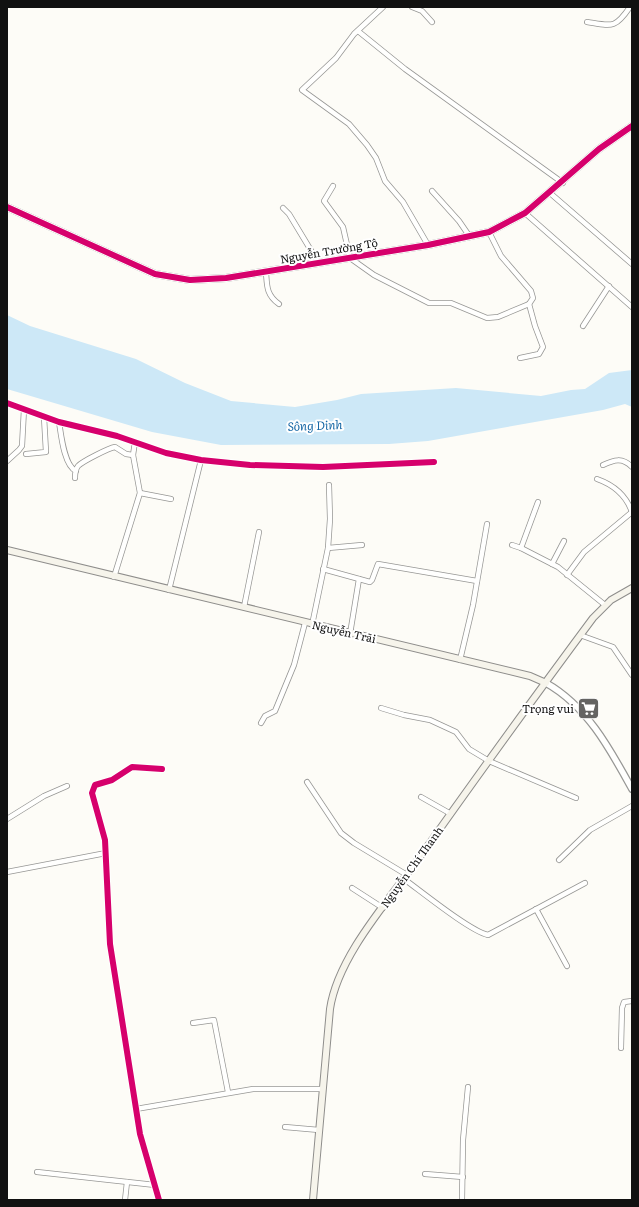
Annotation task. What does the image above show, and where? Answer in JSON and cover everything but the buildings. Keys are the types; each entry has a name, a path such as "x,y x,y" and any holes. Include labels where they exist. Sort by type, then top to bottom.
{"main road":[{"name":"Nguyễn Trãi","path":"7,550 114,577 244,607 312,625 530,676 546,683"},
{"name":"Nguyễn Chí Thanh","path":"313,1200 328,1025 334,989 350,956 405,877 580,635 605,605 616,596 632,588"}],"street":[{"path":"383,7 358,31 336,58 302,90 349,124 367,145 376,158 385,181 403,202 428,245"},
{"path":"412,7 422,12 432,22"},
{"path":"587,22 616,24 620,22 630,7"},
{"path":"358,31 404,69 563,183"},
{"name":"Nguyễn Trường Tộ","path":"7,207 143,270 164,277 211,280 428,245 489,232 525,214 563,183 600,149 632,126"},
{"path":"333,186 324,201 343,227 350,258 374,275 429,303 451,302 484,317 494,318 529,304 533,298 531,291 501,256 489,232"},
{"path":"432,191 459,221 470,237"},
{"path":"550,193 632,264"},
{"path":"283,208 289,214 318,262"},
{"path":"525,214 632,307"},
{"path":"266,272 267,289 273,299 279,304"},
{"path":"583,326 609,286"},
{"path":"520,358 539,354 543,347 529,304"},
{"path":"7,403 59,422 117,436 166,453 201,460 250,465 323,467 434,462"},
{"path":"7,461 20,450 22,446 24,409"},
{"path":"26,454 46,452 44,417"},
{"path":"59,422 64,451 70,467 76,471"},
{"path":"114,577 140,493 133,455 135,442"},
{"path":"75,478 76,471 83,462 111,448 117,448 126,454 133,455"},
{"path":"169,590 201,460"},
{"path":"602,466 610,462 622,460 632,467"},
{"path":"567,575 590,546 632,512 624,496 608,483 597,479"},
{"path":"312,625 328,548 330,519 329,485"},
{"path":"140,493 171,499"},
{"path":"521,548 538,502"},
{"path":"460,660 477,581 487,524"},
{"path":"244,607 259,532"},
{"path":"552,564 564,542"},
{"path":"328,548 362,545"},
{"path":"512,545 552,564 605,605"},
{"path":"323,569 370,582 378,564 477,581"},
{"path":"350,634 359,579"},
{"path":"261,723 265,716 275,712 294,665 305,623"},
{"path":"580,635 613,647 632,675"},
{"name":"Nguyễn Trãi","path":"546,683 569,698 580,710 607,747 630,782 632,789"},
{"path":"381,708 404,716 430,720 456,732 469,749 489,761 576,798"},
{"path":"159,1200 144,1148 136,1109 110,944 104,834 92,799 93,788 98,784 112,780 132,767 141,766 162,769"},
{"path":"306,782 341,833 405,877 455,916 485,934 493,934 585,883"},
{"path":"7,819 44,796 67,786"},
{"path":"421,797 451,814"},
{"path":"559,860 590,830 632,806"},
{"path":"7,872 106,853"},
{"path":"352,888 383,908"},
{"path":"536,909 567,966"},
{"path":"621,1048 622,1008 624,1002 632,1001"},
{"path":"194,1023 214,1020 228,1092"},
{"path":"462,1200 463,1140 468,1087"},
{"path":"136,1109 228,1092 266,1088 323,1089"},
{"path":"285,1127 319,1130"},
{"path":"37,1172 155,1185"},
{"path":"425,1174 463,1177"},
{"path":"126,1200 127,1182"}],"water":[{"name":"Sông Dinh","path":"7,315 30,326 136,359 185,383 231,401 295,407 337,400 361,394 456,388 541,396 571,390 585,389 609,373 632,370 632,407 625,404 603,410 428,441 389,444 221,445 152,432 7,389"}],"cycle path":[{"path":"7,207 155,274 190,280 226,278 428,245 489,232 525,213 599,149 632,126"},
{"path":"7,403 59,422 117,436 166,453 201,460 250,465 323,467 434,462"},
{"path":"159,1200 140,1134 110,944 105,840 92,793 95,785 112,780 132,767 162,769"}],"place":[{"name":"Trọng vui","path":"589,709"}]}
